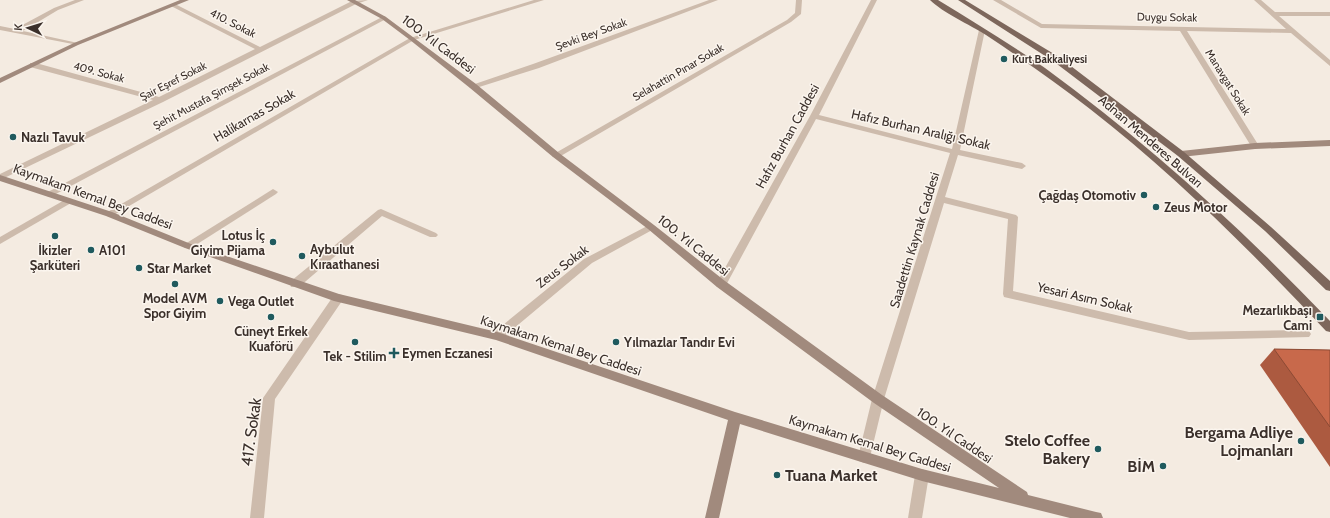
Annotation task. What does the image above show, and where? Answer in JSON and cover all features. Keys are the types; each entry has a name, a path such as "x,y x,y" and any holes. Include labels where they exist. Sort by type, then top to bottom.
{"main road":[{"name":"Adnan Menderes Bulvarı","path":"933,0 982,30 1098,111 1165,168 1250,245 1330,328"},
{"name":"Adnan Menderes Bulvarı","path":"961,0 1056,59 1180,154 1268,229 1330,287"}],"street":[{"path":"18,31 56,10 81,0"},
{"path":"0,80 76,44 186,0"},
{"name":"Şair Eşref Sokak","path":"0,177 260,50 352,1 365,0"},
{"name":"Halikarnas Sokak","path":"109,214 412,39 542,0"},
{"name":"Şevki Bey Sokak","path":"473,86 536,66 715,0"},
{"name":"Selahattin Pınar Sokak","path":"556,156 789,21 798,14 799,0"},
{"name":"Hafız Burhan Caddesi","path":"721,284 814,116 874,0"},
{"name":"Duygu Sokak","path":"996,0 1041,26 1293,31"},
{"path":"1257,0 1330,64"},
{"name":"100. Yıl Caddesi","path":"352,1 384,18 412,39 473,86 556,156 651,227 721,284 878,399 1028,501"},
{"name":"410. Sokak","path":"173,5 260,50"},
{"path":"1272,14 1330,15"},
{"name":"Şehit Mustafa Şimşek Sokak","path":"49,194 384,18"},
{"path":"0,28 76,44"},
{"name":"Manavgat Sokak","path":"1182,28 1255,146"},
{"name":"Saadettin Kaynak Caddesi","path":"864,457 878,399 955,152 982,30"},
{"name":"409. Sokak","path":"33,65 160,100"},
{"name":"Hafız Burhan Aralığı Sokak","path":"814,116 955,152 1022,166"},
{"path":"1180,154 1255,146 1330,143"},
{"name":"Kaymakam Kemal Bey Caddesi","path":"0,177 109,214 188,246 338,298 497,336 735,417 922,475 1096,518"},
{"path":"188,246 273,192"},
{"name":"Yesari Asım Sokak","path":"941,199 1013,217 1008,294 1189,336 1305,334"},
{"path":"0,241 68,201"},
{"path":"295,284 381,212 433,235"},
{"name":"Zeus Sokak","path":"497,336 588,261 651,227"},
{"name":"417. Sokak","path":"257,518 269,398 338,298"},
{"path":"712,518 735,417"},
{"path":"915,518 922,475"}],"building":[{"path":"1274,349 1330,350 1330,427"}],"place":[{"name":"Kurt Bakkaliyesi","path":"1004,59"},
{"name":"Nazlı Tavuk","path":"13,137"},
{"name":"Çağdaş Otomotiv","path":"1144,195"},
{"name":"Zeus Motor","path":"1156,207"},
{"name":"İkizler Şarküteri","path":"55,236"},
{"name":"Lotus İç Giyim Pijama","path":"273,242"},
{"name":"A101","path":"91,250"},
{"name":"Aybulut Kıraathanesi","path":"302,256"},
{"name":"Star Market","path":"139,268"},
{"name":"Model AVM Spor Giyim","path":"175,284"},
{"name":"Vega Outlet","path":"220,301"},
{"name":"Cüneyt Erkek Kuaförü","path":"271,317"},
{"name":"Mezarlıkbaşı Cami","path":"1320,317"},
{"name":"Tek - Stilim","path":"355,342"},
{"name":"Yılmazlar Tandır Evi","path":"616,342"},
{"name":"Eymen Eczanesi","path":"394,353"},
{"name":"Bergama Adliye Lojmanları","path":"1301,441"},
{"name":"Stelo Coffee Bakery","path":"1098,449"},
{"name":"BİM","path":"1163,466"},
{"name":"Tuana Market","path":"777,475"}]}
